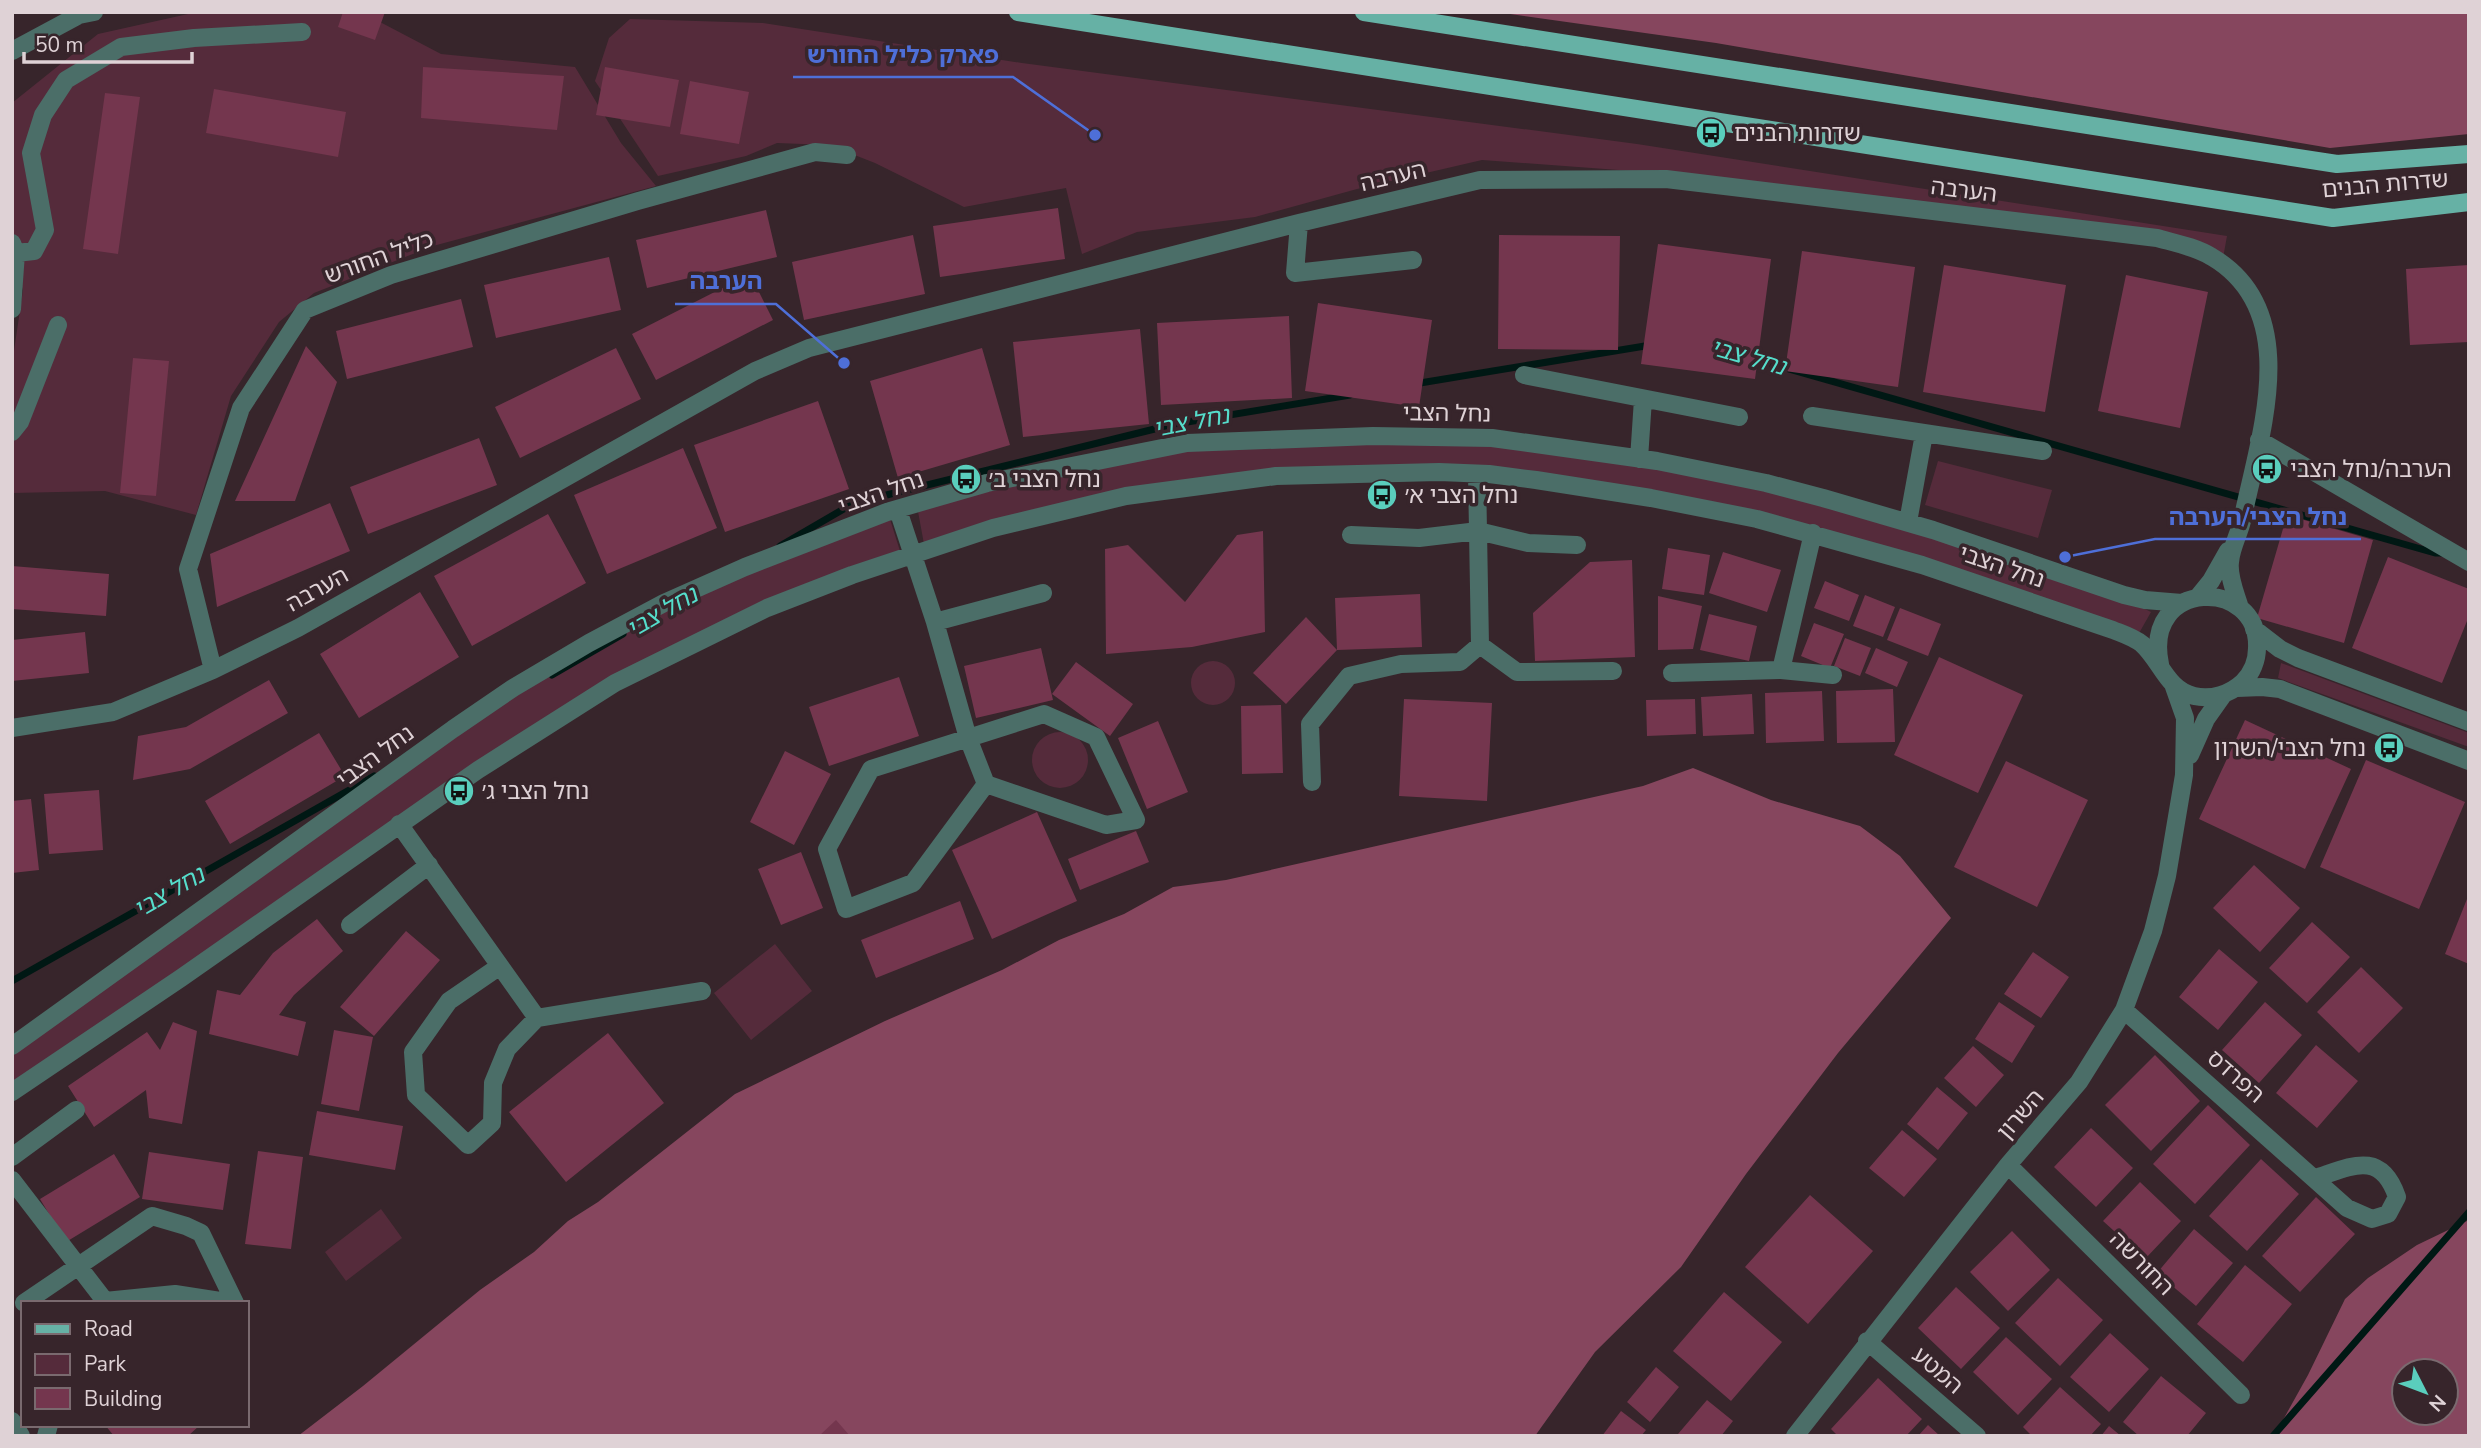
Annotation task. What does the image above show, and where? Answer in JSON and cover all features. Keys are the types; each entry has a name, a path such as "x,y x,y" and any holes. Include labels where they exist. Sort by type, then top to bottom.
{"main road":[{"name":"שדרות הבנים","path":"1018,12 2333,218 2469,202"},
{"name":"שדרות הבנים","path":"1364,12 2337,164 2469,154"}],"street":[{"path":"12,51 79,15 94,12"},
{"path":"12,309 14,248 34,251 45,230 31,153 43,115 66,79 121,47 194,37 302,33"},
{"name":"כליל החורש","path":"213,670 188,569 241,408 305,310 391,275 638,201 815,152 847,156"},
{"name":"הערבה","path":"12,728 113,712 213,670 299,628 755,371 809,348 1299,223 1480,180 1666,180 2157,238 2211,256 2235,274 2245,286 2261,314 2269,345 2269,376 2259,440 2230,562 2232,585 2240,608"},
{"path":"1299,223 1295,273 1413,260"},
{"path":"12,432 20,422 58,325"},
{"path":"1524,375 1739,417"},
{"path":"1639,459 1643,399"},
{"path":"1812,416 2043,451"},
{"path":"1908,522 1924,434"},
{"name":"נחל הצבי","path":"12,1046 513,688 664,603 744,567 898,510 987,483 1187,443 1373,436 1492,438 1639,459 1766,483 1908,522 2145,600 2190,600"},
{"path":"2259,440 2469,562"},
{"name":"נחל הצבי","path":"12,1092 181,978 478,769 615,683 767,608 912,554 993,528 1126,496 1276,476 1373,472 1477,474 1651,498 1813,533 1960,577 2131,637 2143,645 2160,664"},
{"path":"1477,474 1480,645"},
{"path":"898,510 935,622 968,738 986,784 1106,825 1136,820 1096,737 1044,715 968,738 871,769 827,849 846,909 913,883 986,784"},
{"name":"הערבה","path":"2190,600 2211,581 2240,529"},
{"path":"1351,535 1419,538 1478,531 1528,543 1577,545"},
{"path":"1781,670 1813,533"},
{"path":"935,622 1044,593"},
{"path":"2469,722 2280,649 2255,629 2240,608 2230,601 2214,597 2190,600 2169,614 2160,627 2157,649 2160,664 2173,684 2192,695 2208,697 2262,687 2280,689 2469,761"},
{"path":"2230,692 2248,678 2254,666 2258,641 2255,629"},
{"path":"1480,645 1517,672 1612,671"},
{"path":"1312,782 1310,724 1349,676 1401,664 1460,662 1480,645"},
{"path":"1672,673 1781,670 1833,675"},
{"name":"השרון","path":"1795,1436 2008,1165 2079,1083 2124,1010 2153,931 2167,876 2184,775 2185,718 2173,684"},
{"name":"השרון","path":"2184,775 2206,719 2230,692"},
{"path":"399,824 537,1018"},
{"path":"350,925 429,865"},
{"path":"500,966 449,1001 413,1052 416,1095 468,1145 492,1123 494,1083 507,1049 537,1018 702,991"},
{"name":"הפרדס","path":"2124,1010 2316,1178"},
{"path":"12,1157 76,1110"},
{"name":"החורשה","path":"2008,1165 2241,1395"},
{"path":"12,1180 104,1301"},
{"path":"27,1301 152,1216 201,1233 233,1301"},
{"path":"114,1301 175,1294 221,1301"},
{"name":"המטע","path":"1867,1341 1977,1436"},
{"path":"12,1422 21,1436"}],"green space":[{"path":"197,12 361,12 441,54 575,67 621,143 656,186 433,246 314,293 279,322 231,396 196,515 105,491 12,493 12,364 23,290 12,256 12,103 98,34"},
{"path":"630,19 763,23 1022,63 1637,144 2227,236 2223,258 2063,227 1632,171 1482,160 1357,189 1255,217 1137,232 1082,254 1066,188 964,207 875,163 829,145 777,143 746,156 658,176 595,81 609,38"},
{"path":"1516,443 1794,493 2123,598 2151,612 2138,635 1928,563 1549,479 1226,478 924,544 917,506 1186,446"},
{"path":"1938,461 2052,490 2038,538 1925,505"},
{"path":"889,516 900,551 776,599 402,816 12,1084 12,1048 454,731 684,598"},
{"path":"1213,661 1229,667 1235,683 1229,699 1213,705 1197,699 1191,683 1197,667"},
{"path":"2281,663 2469,733 2469,747 2278,678"},
{"path":"1054,732 1066,732 1076,736 1084,744 1088,760 1084,776 1076,784 1066,788 1054,788 1044,784 1036,776 1032,766 1032,754 1036,744 1044,736"},
{"path":"775,944 812,991 751,1040 714,993"},
{"path":"381,1209 402,1238 346,1281 325,1252"}],"shaded area":[{"path":"1496,12 2469,12 2469,134 2330,148 1716,43"},
{"path":"1693,768 1771,800 1860,826 1900,856 1951,918 1838,1053 1746,1174 1681,1267 1595,1352 1535,1436 298,1436 480,1290 534,1252 568,1221 598,1202 735,1094 885,1021 1002,970 1059,940 1124,914 1173,887 1226,880 1643,786"},
{"path":"2469,1220 2469,1436 2274,1436 2308,1375 2345,1299 2368,1278 2417,1245"}],"building":[{"path":"343,12 385,12 375,40 338,27"},
{"path":"423,67 564,76 557,130 421,118"},
{"path":"605,67 679,80 670,127 596,115"},
{"path":"690,81 749,92 739,144 680,134"},
{"path":"214,89 346,112 338,157 206,133"},
{"path":"105,93 140,97 118,254 83,249"},
{"path":"1058,208 1065,259 940,277 933,226"},
{"path":"766,210 777,257 647,288 636,240"},
{"path":"913,235 925,294 804,320 792,262"},
{"path":"1499,235 1620,236 1618,350 1498,349"},
{"path":"1658,244 1771,259 1755,379 1641,364"},
{"path":"1802,251 1915,267 1898,387 1785,371"},
{"path":"609,257 621,310 496,338 484,285"},
{"path":"1944,265 2066,285 2045,412 1923,392"},
{"path":"2469,265 2469,342 2410,345 2406,269"},
{"path":"750,274 773,320 656,380 632,334"},
{"path":"2126,275 2208,292 2180,428 2098,411"},
{"path":"461,299 473,347 347,379 336,331"},
{"path":"1318,303 1432,320 1419,407 1305,391"},
{"path":"1289,316 1292,398 1161,405 1157,323"},
{"path":"1140,329 1149,424 1023,437 1013,342"},
{"path":"306,346 337,382 295,501 235,501"},
{"path":"616,348 641,399 520,458 495,407"},
{"path":"982,348 1010,445 898,478 870,381"},
{"path":"133,358 169,361 156,496 120,493"},
{"path":"818,401 849,489 725,532 694,445"},
{"path":"479,438 497,485 368,534 350,487"},
{"path":"683,448 717,528 607,574 574,495"},
{"path":"330,503 350,551 217,607 210,554"},
{"path":"548,514 586,583 472,646 434,576"},
{"path":"2287,515 2373,540 2344,643 2257,618"},
{"path":"1263,531 1265,632 1192,647 1106,654 1105,549 1128,545 1185,602 1237,535"},
{"path":"1668,548 1710,555 1704,595 1662,589"},
{"path":"1723,552 1781,570 1767,612 1709,593"},
{"path":"2388,557 2469,589 2469,616 2442,683 2352,648"},
{"path":"1632,560 1635,657 1535,661 1533,613 1590,562"},
{"path":"12,566 109,574 106,616 12,609"},
{"path":"1825,581 1859,595 1849,621 1814,608"},
{"path":"420,592 459,657 359,718 320,654"},
{"path":"1420,594 1422,647 1337,650 1335,598"},
{"path":"1865,595 1895,607 1883,637 1853,626"},
{"path":"1658,596 1702,606 1693,649 1658,650"},
{"path":"1900,608 1941,624 1928,656 1887,640"},
{"path":"1709,614 1757,626 1749,661 1700,650"},
{"path":"1306,617 1337,650 1286,704 1253,673"},
{"path":"1814,623 1844,634 1830,668 1801,656"},
{"path":"85,632 89,673 12,681 12,640"},
{"path":"1845,638 1871,648 1860,676 1834,666"},
{"path":"1041,648 1053,700 976,718 964,666"},
{"path":"1876,648 1908,662 1897,687 1865,673"},
{"path":"1939,657 2023,695 1978,793 1894,755"},
{"path":"1076,662 1133,704 1110,736 1052,694"},
{"path":"899,677 919,736 829,766 809,707"},
{"path":"269,680 288,713 190,769 133,780 138,736 186,727"},
{"path":"1893,689 1895,742 1837,743 1836,691"},
{"path":"1822,691 1824,741 1766,743 1765,693"},
{"path":"1752,694 1754,734 1703,736 1701,697"},
{"path":"1404,699 1492,703 1487,801 1399,796"},
{"path":"1695,699 1696,734 1647,736 1646,700"},
{"path":"1281,705 1283,773 1242,774 1241,706"},
{"path":"2245,720 2351,769 2305,869 2199,819"},
{"path":"1158,721 1188,792 1147,809 1118,738"},
{"path":"319,733 345,776 230,844 205,801"},
{"path":"785,751 831,774 794,845 750,822"},
{"path":"2366,760 2465,802 2419,909 2320,867"},
{"path":"2006,761 2088,800 2037,907 1954,867"},
{"path":"99,790 103,850 49,854 44,794"},
{"path":"31,799 39,870 12,873 12,801"},
{"path":"1037,812 1077,901 992,939 952,850"},
{"path":"1136,831 1149,862 1080,890 1068,859"},
{"path":"801,852 823,908 781,925 758,869"},
{"path":"2254,865 2300,908 2260,952 2213,908"},
{"path":"2469,894 2469,964 2445,954"},
{"path":"960,901 974,939 876,978 861,940"},
{"path":"317,919 343,951 294,995 279,1015 306,1022 298,1056 209,1034 217,990 240,995 273,953"},
{"path":"2312,922 2350,957 2307,1003 2269,968"},
{"path":"406,931 440,960 374,1036 340,1007"},
{"path":"2219,949 2258,982 2218,1030 2179,997"},
{"path":"2033,952 2069,977 2041,1018 2004,994"},
{"path":"2361,967 2403,1008 2359,1053 2317,1012"},
{"path":"1999,1002 2035,1026 2012,1063 1975,1039"},
{"path":"2265,1002 2302,1035 2259,1083 2222,1050"},
{"path":"173,1022 197,1031 182,1124 149,1118 146,1090 94,1127 68,1086 147,1032 160,1050"},
{"path":"334,1030 373,1037 359,1111 321,1104"},
{"path":"608,1033 664,1103 566,1182 509,1112"},
{"path":"2316,1045 2358,1081 2317,1128 2276,1093"},
{"path":"1973,1046 2004,1075 1976,1107 1944,1078"},
{"path":"2155,1055 2200,1101 2151,1151 2105,1105"},
{"path":"1937,1087 1968,1113 1938,1150 1907,1124"},
{"path":"2208,1105 2250,1145 2195,1204 2153,1164"},
{"path":"317,1111 403,1126 395,1170 309,1155"},
{"path":"2091,1128 2133,1168 2096,1207 2054,1167"},
{"path":"1902,1130 1937,1159 1904,1197 1869,1168"},
{"path":"258,1151 303,1157 291,1249 245,1244"},
{"path":"149,1152 230,1164 223,1210 142,1199"},
{"path":"114,1154 140,1197 66,1242 40,1199"},
{"path":"2261,1159 2299,1194 2247,1251 2209,1216"},
{"path":"2140,1182 2181,1221 2145,1259 2103,1221"},
{"path":"1810,1195 1873,1251 1808,1324 1745,1267"},
{"path":"2316,1197 2355,1234 2300,1292 2262,1256"},
{"path":"2194,1229 2233,1263 2196,1306 2157,1273"},
{"path":"2012,1231 2050,1270 2008,1311 1970,1272"},
{"path":"2245,1265 2292,1304 2243,1362 2197,1324"},
{"path":"2058,1278 2103,1320 2060,1366 2015,1323"},
{"path":"1956,1287 2000,1328 1961,1369 1918,1328"},
{"path":"1724,1292 1782,1342 1731,1401 1673,1351"},
{"path":"2110,1333 2149,1369 2109,1412 2070,1377"},
{"path":"2006,1337 2052,1379 2018,1415 1973,1372"},
{"path":"1656,1367 1679,1387 1650,1422 1627,1402"},
{"path":"2161,1376 2206,1413 2187,1436 2139,1436 2123,1422"},
{"path":"1878,1378 1922,1419 1906,1436 1838,1436 1831,1429"},
{"path":"2060,1387 2101,1424 2090,1436 2032,1436 2023,1427"},
{"path":"1707,1400 1733,1421 1721,1436 1679,1436 1678,1434"},
{"path":"1621,1411 1646,1430 1641,1436 1602,1436"},
{"path":"836,1420 850,1436 819,1436"},
{"path":"1928,1425 1940,1436 1918,1436"},
{"path":"2109,1426 2121,1436 2101,1436"},
{"path":"107,1427 198,1427 188,1436 114,1436"}],"waterway":[{"name":"נחל צבי","path":"1414,384 1651,345"},
{"name":"נחל צבי","path":"1750,358 2435,553 2443,553"},
{"name":"נחל צבי","path":"780,546 854,503 1175,424 1350,395"},
{"name":"נחל צבי","path":"552,675 623,634"},
{"name":"נחל צבי","path":"12,981 374,776"},
{"path":"2273,1436 2469,1212"}],"place":[{"name":"שדרות הבנים","path":"1711,133"},
{"name":"פארק כליל החורש","path":"1095,135"},
{"name":"הערבה","path":"844,363"},
{"name":"הערבה/נחל הצבי","path":"2267,469"},
{"name":"נחל הצבי ב׳","path":"966,479"},
{"name":"נחל הצבי א׳","path":"1382,495"},
{"name":"נחל הצבי/הערבה","path":"2065,557"},
{"name":"נחל הצבי/השרון","path":"2389,748"},
{"name":"נחל הצבי ג׳","path":"459,791"}]}
